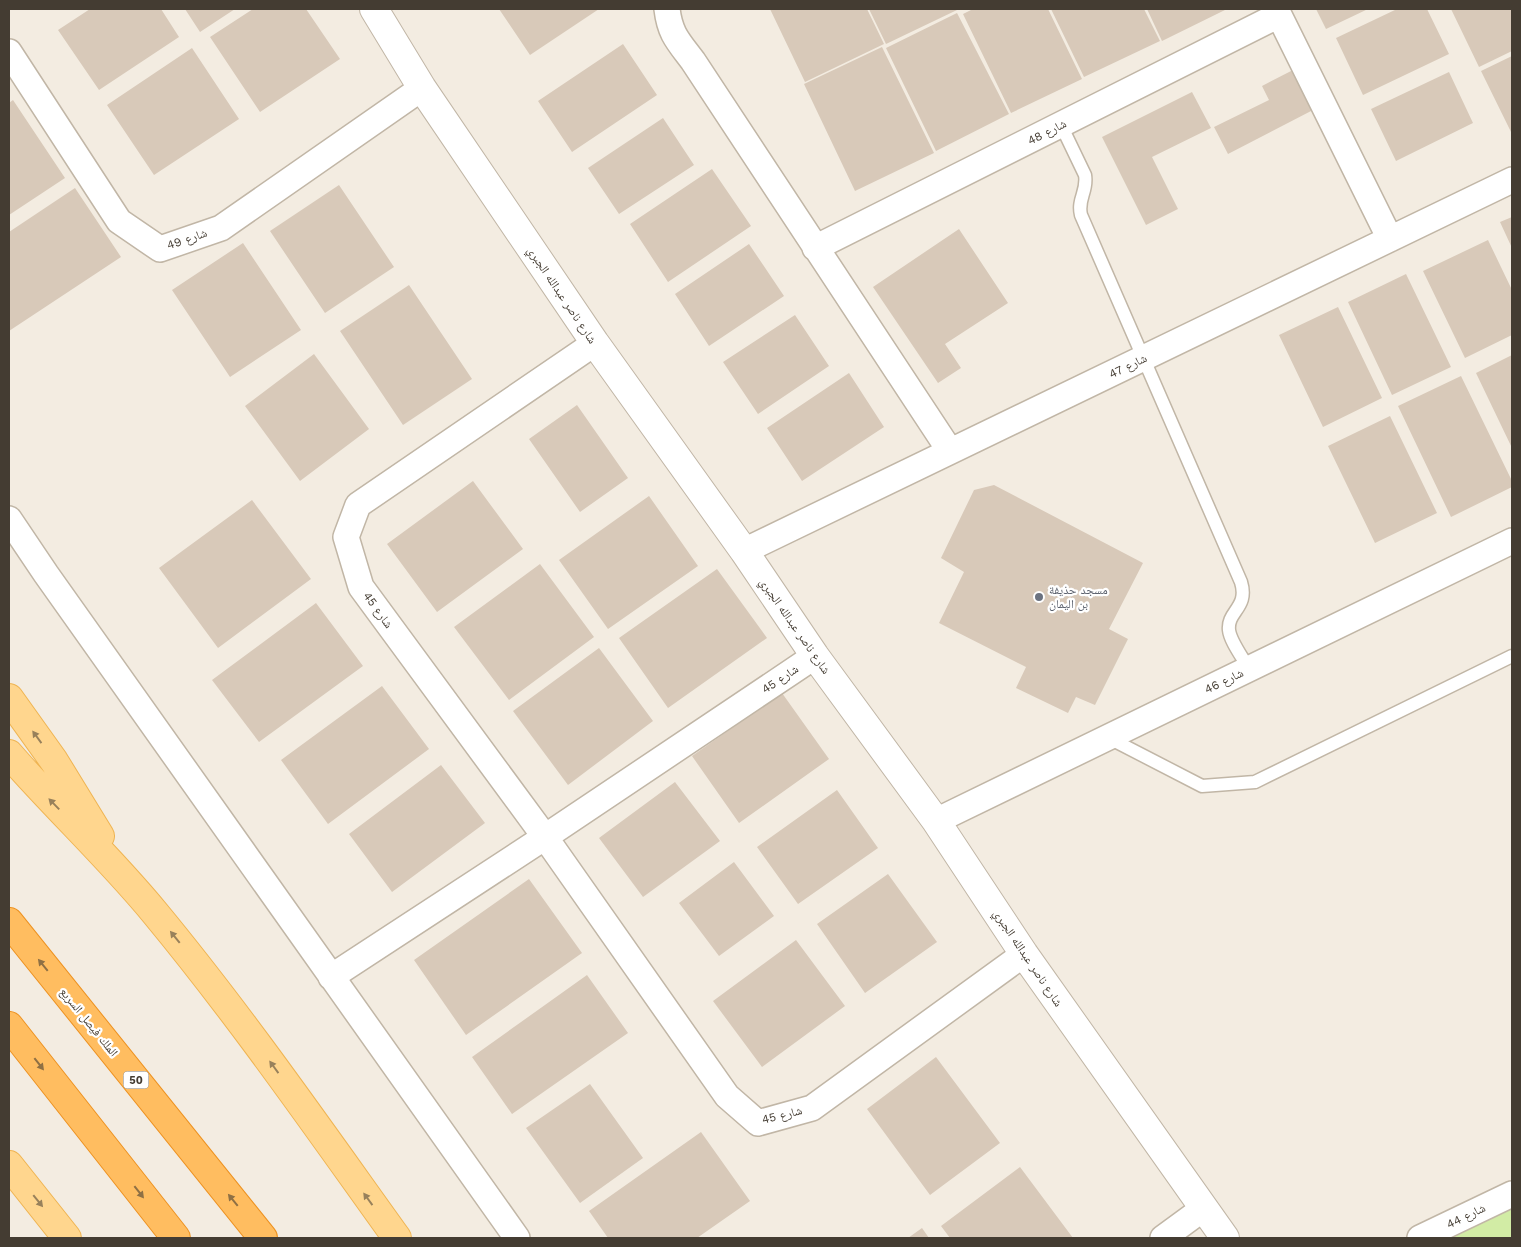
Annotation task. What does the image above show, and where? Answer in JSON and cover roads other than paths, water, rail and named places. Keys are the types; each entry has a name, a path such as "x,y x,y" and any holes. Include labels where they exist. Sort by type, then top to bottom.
{"highway":[{"name":"الملك فيصل السريع","path":"9,922 263,1238"},
{"path":"9,1026 176,1238"}],"main road":[{"path":"9,698 72,789 98,832 116,868"},
{"path":"9,754 116,868 191,957 251,1035 397,1238"},
{"path":"9,1165 67,1238"}],"street":[{"name":"شارع ناصر عبدالله الجبري","path":"374,9 422,88 595,343 744,551 815,656 936,821 1024,954 1225,1238"},
{"path":"667,9 669,24 677,41 693,61 950,451"},
{"name":"شارع 48","path":"816,248 1061,125 1277,12 1390,239"},
{"name":"شارع 49","path":"9,52 119,221 160,249 221,228 422,88"},
{"name":"شارع 47","path":"744,551 1512,180"},
{"name":"شارع 45","path":"595,343 358,505 346,537 361,587 545,837 727,1096 758,1123 812,1108 1024,954"},
{"path":"9,519 46,574 517,1238"},
{"name":"شارع 46","path":"936,821 1512,540"},
{"name":"شارع 45","path":"332,977 815,656"},
{"name":"شارع 44","path":"1420,1238 1512,1194"},
{"path":"1163,1238 1204,1208"}],"lane":[{"path":"1061,125 1087,182 1080,201 1080,215 1242,582 1244,589 1243,597 1232,617 1229,630 1249,669"},
{"path":"1107,737 1202,786 1256,782 1512,656"}],"place":[{"name":"مسجد حذيفة بن اليمان","path":"1039,597"}]}
